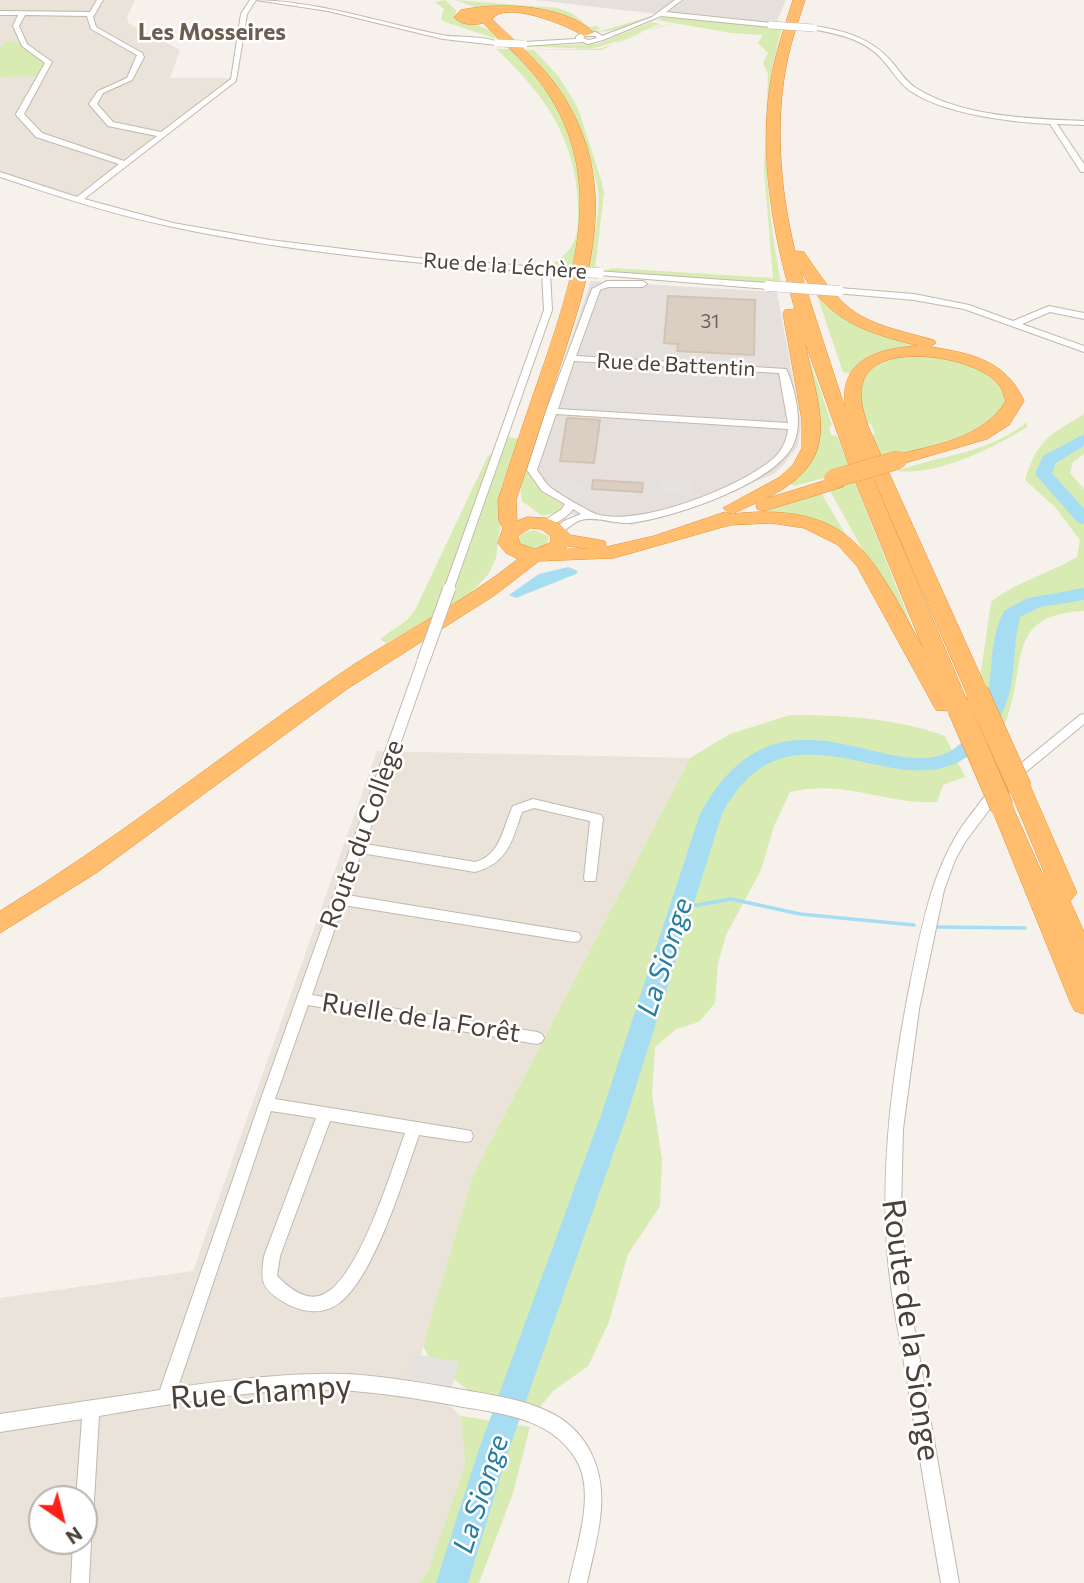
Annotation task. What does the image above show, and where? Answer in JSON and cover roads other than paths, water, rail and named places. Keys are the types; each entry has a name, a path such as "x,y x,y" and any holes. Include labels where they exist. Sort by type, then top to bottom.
{"highway":[{"path":"732,508 775,489 791,477 807,458 812,443 810,411 768,196 773,70 785,22 794,0"},
{"path":"799,0 780,70 775,124 775,170 789,257 824,377 878,516 1084,961"},
{"path":"807,0 790,60 784,115 787,187 799,255 849,415 964,704 1009,800 1084,938"},
{"path":"484,593 512,538 507,503 579,286 587,252 591,201 582,150 562,103 528,60 482,21 511,10 549,13 586,35"},
{"path":"512,538 547,537 584,545 607,545 977,441 1006,427 1021,410 1019,389 1006,374 984,360 881,331 844,315 819,293 799,255"},
{"path":"899,462 995,427 1013,408 1010,386 995,371 969,358 914,351 889,355 868,364 855,379 852,393 852,402 892,503 964,704"},
{"path":"512,486 518,502 547,537 571,557 607,554 834,481"},
{"path":"710,523 756,516 790,519 825,529 847,544 867,566 964,704"},
{"path":"512,538 547,537"},
{"path":"0,923 132,838 366,665 484,593 547,537"},
{"path":"1009,800 1014,835 1084,1004"}],"street":[{"path":"100,0 89,21 96,31 141,56 130,79 100,92 93,104 111,124 163,135"},
{"path":"80,198 234,80 244,13 253,0"},
{"path":"259,0 328,9 430,35 482,21 524,44 549,43 624,30 662,15 679,0"},
{"path":"0,13 91,14"},
{"path":"22,14 16,26 21,41 49,62 20,111 33,130 41,136 126,164"},
{"path":"662,15 814,28 848,34 871,44 907,85 923,94 988,115 1084,123"},
{"path":"1052,122 1084,170"},
{"name":"Rue de la Léchère","path":"0,174 80,198 89,204 161,222 263,242 379,257 839,291 942,302 1016,323 1084,349"},
{"name":"Route du Collège","path":"166,1398 266,1104 548,310 546,270"},
{"path":"571,358 596,289 614,283 661,285 668,278"},
{"path":"1016,323 1049,309 1084,316"},
{"name":"Rue de Battentin","path":"569,505 540,484 532,470 571,358 783,371 793,426"},
{"path":"547,537 572,519 590,515 634,519 742,484 782,458 789,445 793,426 551,411"},
{"path":"547,537 569,505 590,515"},
{"name":"Route de la Sionge","path":"950,1583 909,1357 893,1244 891,1156 901,1057 927,933 939,886 954,847 1002,786 1084,718"},
{"path":"356,848 475,867 486,866 496,860 517,809 533,803 597,818 590,878"},
{"path":"338,899 574,937"},
{"name":"Ruelle de la Forêt","path":"304,999 537,1038"},
{"path":"266,1104 467,1136"},
{"path":"325,1113 272,1256 269,1279 284,1296 304,1304 331,1300 350,1281 374,1233 415,1127"},
{"name":"Rue Champy","path":"0,1423 166,1398 317,1382 392,1386 535,1413 553,1422 569,1435 585,1459 595,1488 578,1583"},
{"path":"86,1485 91,1411"},
{"path":"80,1583 81,1555"}],"water":[{"path":"568,567 578,571 516,598 509,595 539,574"}],"waterway":[{"name":"La Sionge","path":"1084,439 1049,460 1043,474 1084,519"},
{"name":"La Sionge","path":"452,1583 494,1449 614,1115 711,814 725,789 735,777 754,763 776,752 800,746 833,748 903,763 926,764 947,760 966,750 981,732 997,702 1012,614 1035,602 1084,594"},
{"path":"681,908 731,899 800,914 914,925"},
{"path":"938,927 1025,928"}],"district":[{"name":"Les Mosseires","path":"212,32"}]}
